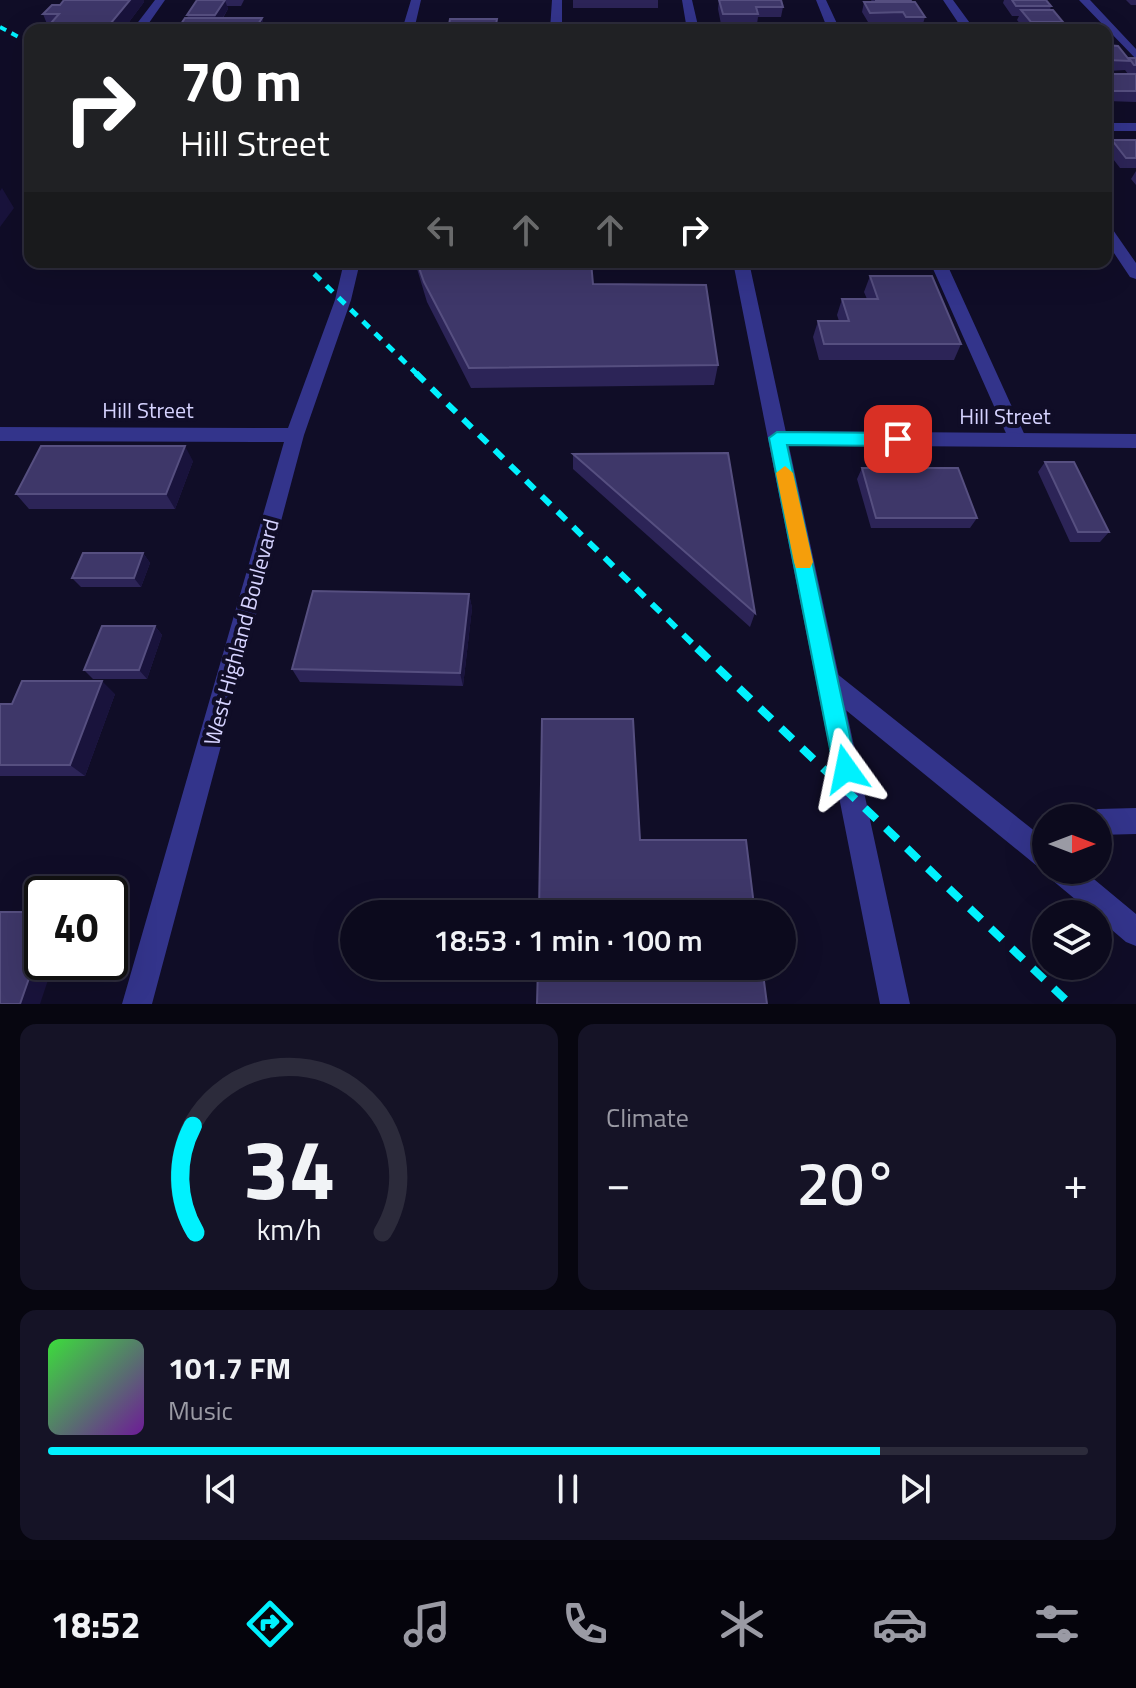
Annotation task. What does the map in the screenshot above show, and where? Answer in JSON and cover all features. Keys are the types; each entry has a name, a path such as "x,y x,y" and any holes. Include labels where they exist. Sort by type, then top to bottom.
{"street":[{"path":"142,24 160,0"},
{"path":"410,24 416,0"},
{"path":"556,24 557,0"},
{"path":"687,0 692,24"},
{"path":"821,0 831,24"},
{"path":"948,0 965,24"},
{"path":"1084,0 1106,24"},
{"path":"1112,30 1136,56"},
{"path":"1112,127 1136,127"},
{"path":"1112,239 1136,274"},
{"name":"West Highland Boulevard","path":"137,1004 295,435 343,300 351,268"},
{"path":"742,268 895,1004"},
{"path":"941,268 1018,440"},
{"name":"Hill Street","path":"0,434 295,435"},
{"name":"Hill Street","path":"777,438 1136,441"},
{"path":"828,681 1032,846"},
{"path":"1112,822 1136,821"},
{"path":"1079,884 1136,932"}],"building":[{"path":"64,0 130,0 111,23 51,23 59,14 43,14 52,5 60,5"},
{"path":"197,0 225,0 215,15 187,15"},
{"path":"719,0 781,0 783,7 756,7 758,14 723,14"},
{"path":"1012,0 1046,0 1051,6 1016,6"},
{"path":"864,2 915,2 925,17 906,17 903,12 870,13"},
{"path":"1021,10 1053,10 1063,22 1031,22"},
{"path":"185,18 262,18 258,24 181,24"},
{"path":"450,19 497,19 496,24 449,24"},
{"path":"1112,46 1118,46 1130,61 1112,60"},
{"path":"1112,74 1136,74 1136,91 1112,91"},
{"path":"1112,140 1136,140 1136,158 1126,158"},
{"path":"419,268 592,268 593,284 706,285 718,365 469,368"},
{"path":"870,276 932,276 961,344 824,344 818,321 849,321 842,299 878,299"},
{"path":"41,446 185,446 166,494 16,494"},
{"path":"728,453 755,613 573,454"},
{"path":"1045,462 1074,462 1109,532 1078,532"},
{"path":"862,468 958,468 977,518 876,518"},
{"path":"83,553 143,553 134,578 72,578"},
{"path":"313,591 469,594 460,673 292,669"},
{"path":"102,626 155,626 139,670 84,670"},
{"path":"22,681 102,681 70,765 0,765 0,704 12,704"},
{"path":"542,719 633,719 640,840 746,840 753,900 539,900"},
{"path":"0,912 24,912 24,980 28,980 20,1004 0,1004"},
{"path":"538,980 764,980 767,1004 537,1004"}],"railway":[{"path":"0,27 24,40"},
{"path":"308,268 418,375"},
{"path":"416,373 699,650"},
{"path":"697,648 1070,1004"}],"slow traffic":[{"path":"785,473 803,562"}],"route":[{"path":"846,769 777,438 898,439"}]}
